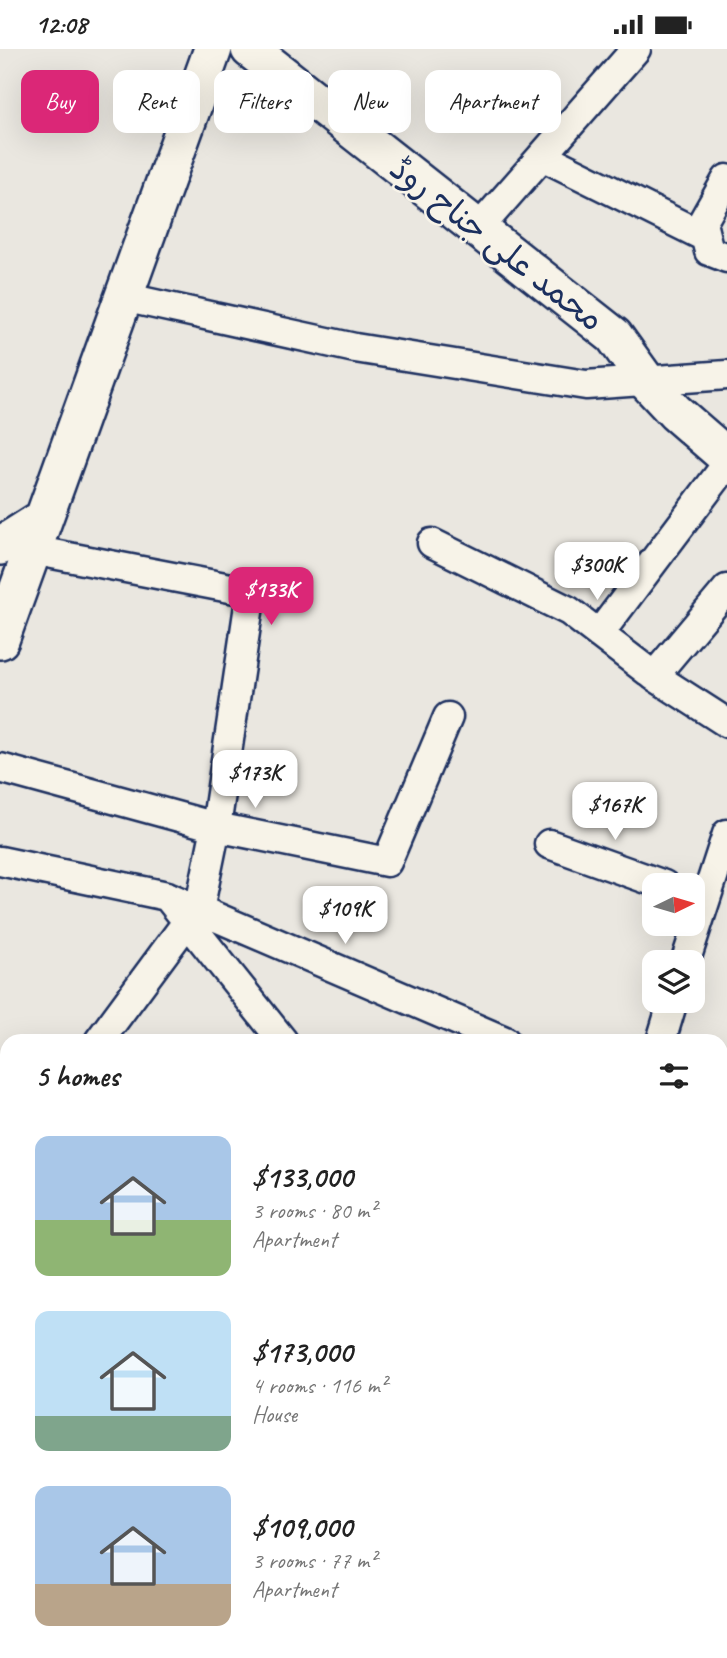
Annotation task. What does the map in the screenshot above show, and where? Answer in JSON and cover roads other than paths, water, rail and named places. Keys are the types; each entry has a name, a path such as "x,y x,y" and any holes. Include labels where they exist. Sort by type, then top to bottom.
{"main road":[{"path":"0,640 8,588 26,538 123,297 213,49"},
{"name":"محمد علی جناح روڈ","path":"250,49 614,336 647,382 675,412 727,457"}],"street":[{"path":"478,229 636,49"},
{"path":"542,156 705,237"},
{"path":"727,179 702,223 709,251 727,258"},
{"path":"123,297 355,348 586,385 727,375"},
{"path":"599,634 727,464"},
{"path":"26,538 251,592 216,827 193,916 104,1034"},
{"path":"432,543 569,611 654,676 727,723"},
{"path":"654,676 727,589"},
{"path":"0,768 216,827 387,862 448,717"},
{"path":"690,950 708,902 727,834"},
{"path":"550,843 642,877"},
{"path":"0,861 167,896 193,916 488,1034"},
{"path":"193,916 278,1034"},
{"path":"663,1034 669,1013"}]}
